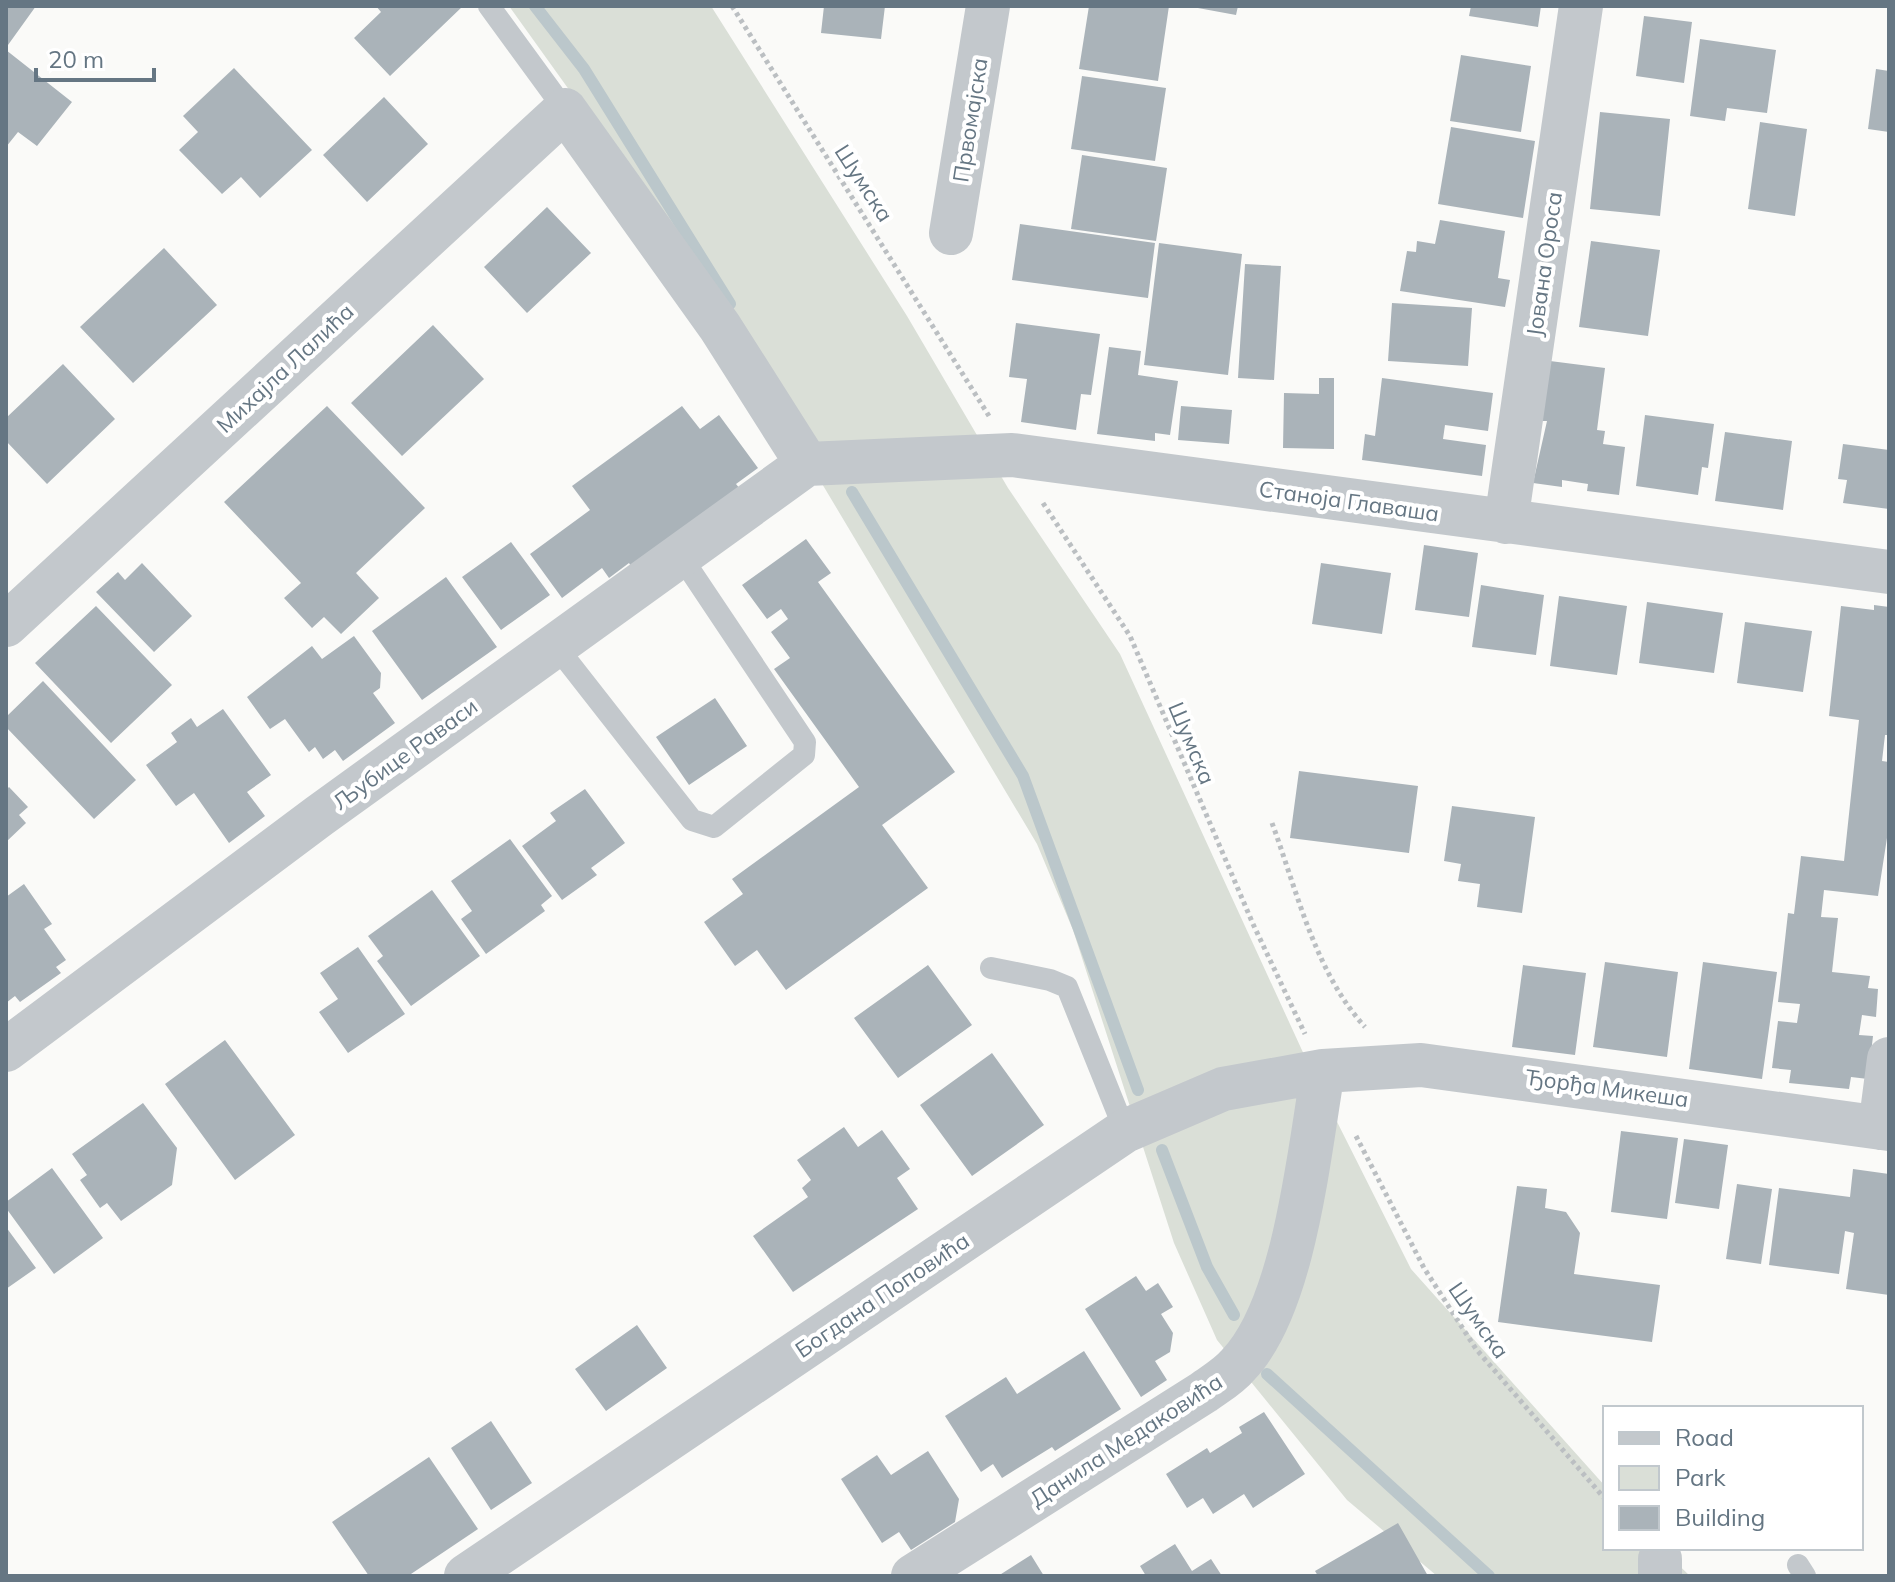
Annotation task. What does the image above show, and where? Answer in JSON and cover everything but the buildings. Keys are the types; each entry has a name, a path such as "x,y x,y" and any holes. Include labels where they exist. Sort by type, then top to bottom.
{"street":[{"name":"Првомајска","path":"951,233 988,6"},
{"name":"Јована Ороса","path":"1506,522 1581,6"},
{"path":"565,110 720,327 807,464"},
{"name":"Михајла Лалића","path":"6,625 565,110"},
{"name":"Станоја Главаша","path":"807,464 1012,455 1889,572"},
{"name":"Љубице Раваси","path":"6,1050 319,816 807,464"},
{"path":"1885,1128 1889,1059"},
{"name":"Ђорђа Микеша","path":"1323,1071 1421,1065 1518,1075 1885,1128"},
{"name":"Богдана Поповића","path":"466,1576 1125,1131 1223,1089 1323,1071"},
{"name":"Данила Медаковића","path":"913,1576 1204,1392 1239,1365 1268,1319 1280,1285 1299,1214 1323,1071"}],"lane":[{"path":"489,6 565,110"},
{"path":"555,645 692,820 714,827 804,755 805,742 680,555"},
{"path":"991,968 1050,980 1067,987 1125,1131"}],"path":[{"name":"Шумска","path":"732,6 885,245 1012,455 1130,636 1253,924 1323,1071"},
{"path":"1272,823 1313,937 1346,1006 1385,1049 1421,1065"},
{"name":"Шумска","path":"1352,1127 1424,1268 1476,1349 1603,1497"}],"green space":[{"path":"509,6 711,6 907,316 1008,488 1120,654 1312,1072 1411,1269 1603,1484 1603,1550 1663,1550 1690,1576 1437,1576 1347,1500 1217,1340 1174,1243 1073,930 1037,844 676,239"}],"waterway":[{"path":"535,6 584,69 730,304"},
{"path":"852,492 1023,776 1138,1090"},
{"path":"1162,1150 1207,1267 1234,1315"},
{"path":"1267,1374 1489,1576"}]}
